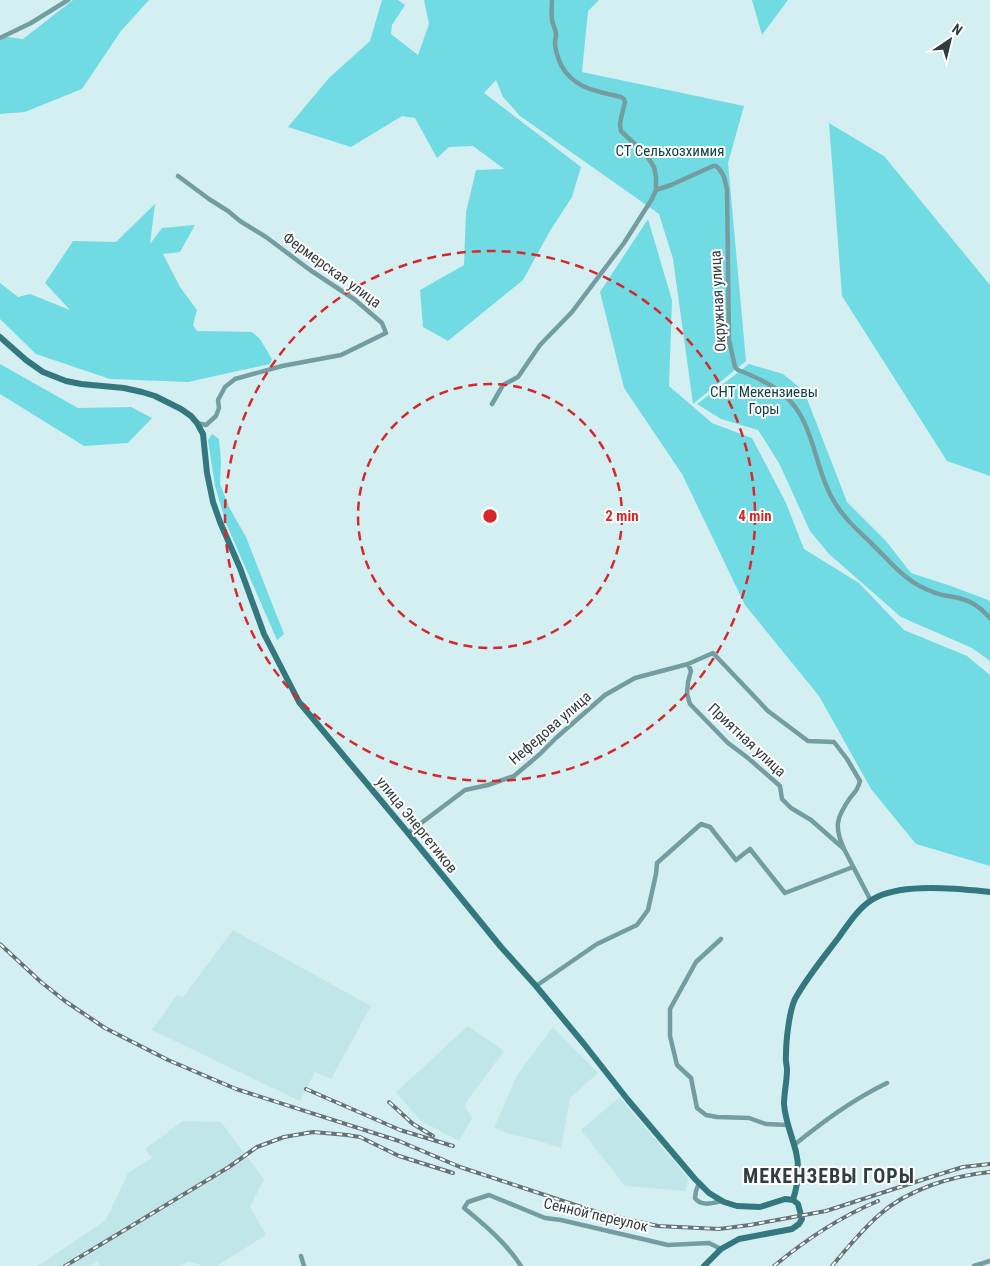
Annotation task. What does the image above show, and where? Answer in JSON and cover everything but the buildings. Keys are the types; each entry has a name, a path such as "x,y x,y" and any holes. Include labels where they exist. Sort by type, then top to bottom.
{"main road":[{"path":"0,337 43,372 81,384 124,388 149,394 181,409 197,423"},
{"name":"улица Энергетиков","path":"197,423 203,434 207,473 213,502 220,522 240,568 264,634 298,702 408,833 500,947 536,986 628,1100 699,1183 709,1193 722,1201 737,1206 760,1207 785,1199 794,1200"},
{"path":"704,1266 721,1250 739,1239 792,1229 802,1219 800,1208 794,1200 798,1186 799,1168 784,1105 787,1069 785,1057 788,1028 794,1001 812,972 860,910 877,897 893,892 950,888 990,892"}],"street":[{"path":"0,38 31,23 68,0"},
{"path":"492,404 503,385 518,378 540,345 572,312 624,243 656,190 654,167 647,156 621,131 624,99 621,96 582,87 568,76 560,63 552,19 552,0"},
{"name":"Окружная улица","path":"656,190 713,166 719,168 723,174 727,190 729,340 735,367 776,388 794,405 809,432 824,480 835,503 847,520 893,567 909,580 933,592 972,603 982,609 990,618"},
{"name":"Фермерская улица","path":"178,176 354,299 382,323 386,333 341,355 282,366 235,379 225,387 218,400 219,408 216,416 206,425 197,423"},
{"name":"Нефедова улица","path":"408,833 465,790 488,785 514,776 606,696 635,678 688,664 714,653 768,711 808,741 834,742 848,759 860,781 858,789 842,810 839,818 837,830 844,849"},
{"name":"Приятная улица","path":"688,664 692,671 687,688 690,704 728,743 780,786 782,799 791,808 812,820 844,849 871,901"},
{"path":"536,986 597,944 637,925 648,910 657,863 702,824 710,827 736,860 750,849 785,893 853,867"},
{"path":"721,939 696,962 670,1009 670,1036 677,1065 691,1078 697,1108 706,1115 749,1118 766,1124 788,1125"},
{"path":"794,1145 845,1106 887,1083"},
{"path":"699,1183 695,1198 698,1201 703,1204 722,1201"},
{"name":"Сенной переулок","path":"522,1266 515,1256 481,1222 464,1208 468,1202 489,1195 545,1218 668,1245 709,1243 721,1250"},
{"path":"300,1256 304,1266"},
{"path":"974,1266 990,1261"}],"shaded area":[{"path":"233,930 371,1006 331,1079 315,1072 300,1101 152,1030 177,995 183,997"},
{"path":"468,1026 504,1051 467,1101 465,1107 472,1118 459,1141 421,1121 396,1092"},
{"path":"553,1027 598,1073 570,1098 561,1148 494,1128 517,1075"},
{"path":"619,1097 688,1178 685,1191 625,1186 581,1130"},
{"path":"183,1121 221,1122 264,1179 250,1207 266,1235 217,1266 203,1266 188,1261 180,1266 100,1266 98,1261 90,1266 38,1266 106,1220 128,1173 152,1158 145,1149"}],"green space":[{"path":"73,0 149,0 121,31 82,89 25,112 0,114 0,36 23,39"},
{"name":"СТ Сельхозхимия","path":"382,0 398,0 405,5 392,25 391,34 418,55 429,24 424,0 599,0 588,11 582,72 744,106 728,163 746,361 693,404 673,259 659,214 520,116 503,97 496,80 484,93 581,167 572,197 550,231 523,280 448,341 423,327 420,290 464,265 466,212 476,170 504,169 473,146 449,147 437,158 415,118 402,116 351,147 288,127 329,78 370,41"},
{"path":"752,0 788,0 762,35"},
{"path":"829,123 884,156 990,285 990,476 947,461 842,296"},
{"path":"155,204 150,244 162,228 195,225 180,252 163,254 180,287 197,310 193,325 197,331 252,332 260,339 272,359 270,364 188,382 110,379 36,354 0,319 0,283 18,297 30,294 70,310 45,283 73,241 116,242"},
{"path":"648,219 672,300 669,386 712,423 752,438 786,503 804,549 859,583 904,630 967,656 990,675 990,866 916,844 871,789 819,696 745,605 682,474 624,388 600,292"},
{"path":"0,364 78,408 131,407 152,418 128,443 84,446 0,394"},
{"name":"СНТ Мекензиевы Горы","path":"749,364 783,374 804,391 847,502 886,541 911,573 951,586 990,602 990,661 972,648 901,617 829,554 810,531 779,463 758,430 721,419 697,404"},
{"path":"212,434 219,439 221,461 220,484 229,507 246,537 284,634 277,640 226,523 215,486 208,440"}],"railway":[{"path":"0,944 41,982 65,1001 105,1028 168,1060 236,1089 399,1141 460,1167 603,1214 658,1226 719,1229 750,1225 826,1211 963,1167 990,1164"},
{"path":"306,1089 400,1130 453,1146"},
{"path":"389,1102 413,1124 433,1136"},
{"path":"65,1266 229,1167 257,1147 284,1137 313,1132 360,1137 399,1156 453,1173"},
{"path":"832,1266 879,1215 903,1198 931,1185 990,1172"},
{"path":"774,1266 824,1230 878,1201"}],"district":[{"name":"МЕКЕНЗЕВЫ ГОРЫ","path":"829,1176"}]}
